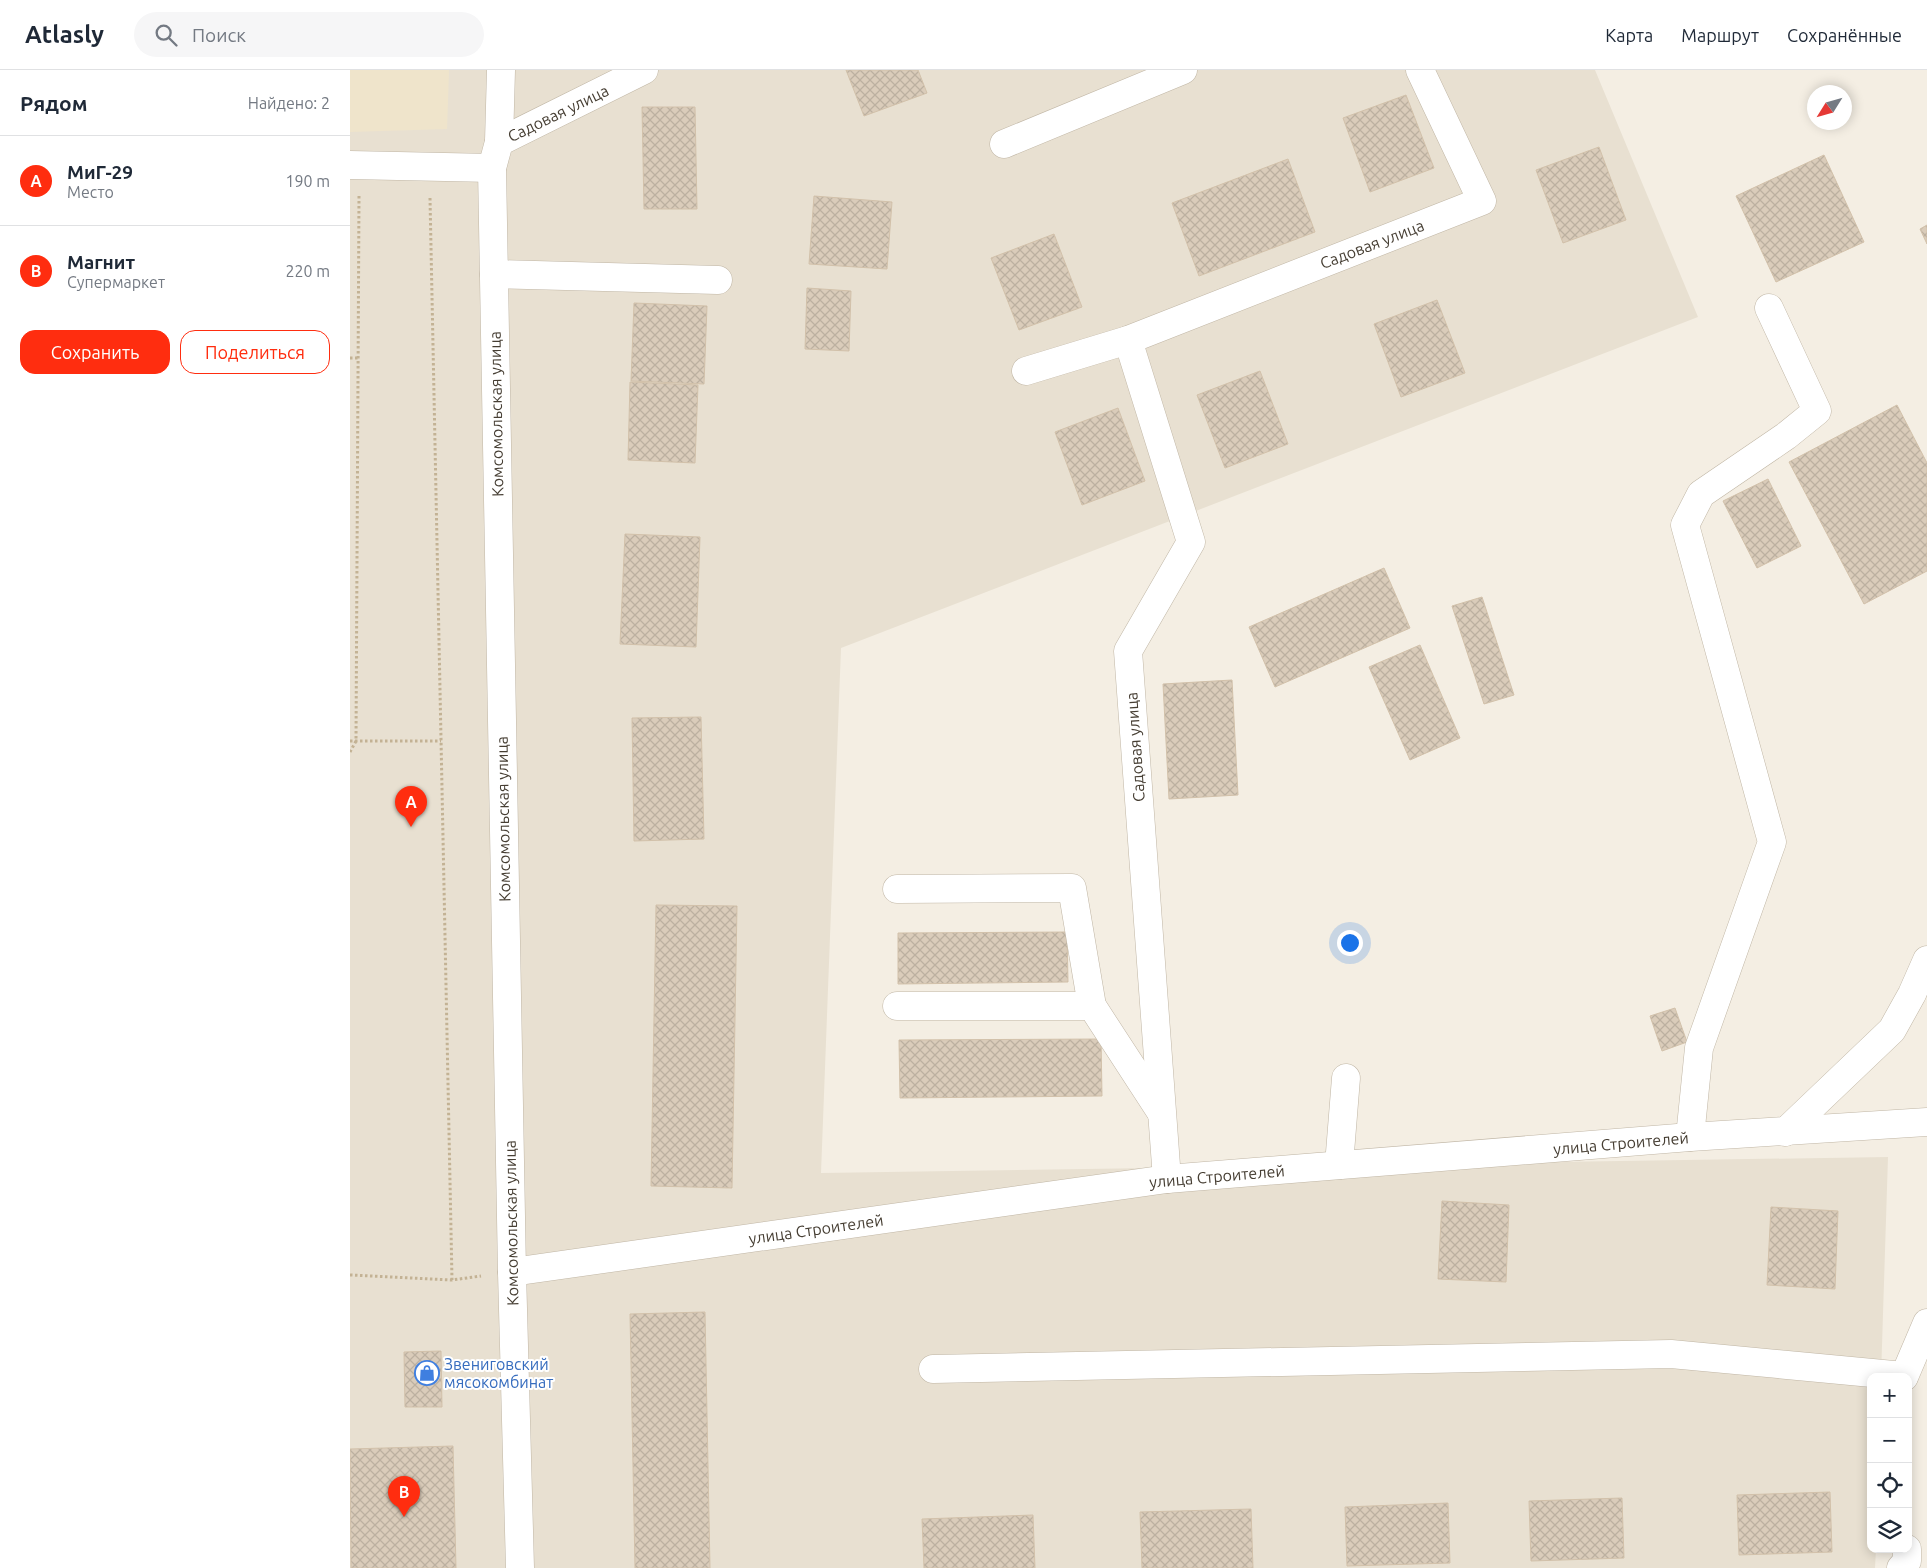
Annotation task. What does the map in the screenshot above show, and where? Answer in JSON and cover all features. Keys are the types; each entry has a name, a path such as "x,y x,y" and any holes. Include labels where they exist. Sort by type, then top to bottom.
{"street":[{"name":"Комсомольская улица","path":"501,70 499,142 492,168 512,1272 520,1568"},
{"name":"Садовая улица","path":"499,142 644,70"},
{"path":"1004,144 1183,70"},
{"name":"Садовая улица","path":"1026,371 1128,340 1482,201 1420,70"},
{"path":"355,165 492,168"},
{"path":"494,274 718,280"},
{"path":"1690,1137 1699,1048 1772,842 1685,525 1701,494 1786,436 1817,411 1769,308"},
{"name":"Садовая улица","path":"1128,340 1191,542 1128,651 1167,1179"},
{"path":"897,889 1072,888 1092,1006 1162,1114"},
{"path":"1785,1132 1892,1030 1912,994 1927,960"},
{"path":"897,1006 1092,1006"},
{"path":"1339,1166 1346,1078"},
{"name":"улица Строителей","path":"512,1272 1167,1179 1690,1137 1927,1122"},
{"path":"1905,1373 1927,1323"},
{"path":"933,1369 1671,1354 1872,1373"},
{"path":"1901,1568 1907,1562 1907,1553"}],"path":[{"path":"350,752 356,741 359,358 355,165"},
{"path":"429,167 452,1280"},
{"path":"350,358 359,358"},
{"path":"350,741 441,741"},
{"path":"350,1276 452,1280 512,1272"}],"shaded area":[{"path":"350,70 1595,70 1698,317 841,648 821,1173 1888,1157 1881,1373 1867,1373 1867,1553 1876,1553 1875,1568 350,1568"},
{"path":"350,70 449,70 447,129 350,132"}],"building":[{"path":"846,70 918,70 927,93 864,116"},
{"path":"1406,95 1434,168 1370,192 1343,118"},
{"path":"642,107 695,107 697,209 644,209"},
{"path":"1599,147 1626,220 1563,243 1536,170"},
{"path":"1824,155 1864,242 1776,282 1736,196"},
{"path":"1288,159 1315,232 1199,276 1172,203"},
{"path":"814,196 892,202 887,269 809,264"},
{"path":"1927,225 1927,244 1920,229"},
{"path":"1054,234 1082,307 1019,330 991,258"},
{"path":"807,288 851,291 849,351 805,349"},
{"path":"1437,300 1465,373 1401,397 1374,324"},
{"path":"634,303 707,306 704,384 631,381"},
{"path":"1260,371 1288,444 1225,468 1197,395"},
{"path":"630,382 698,385 695,463 628,460"},
{"path":"1897,405 1927,463 1927,571 1864,604 1789,462"},
{"path":"1118,408 1145,481 1082,505 1055,432"},
{"path":"1768,479 1801,546 1757,568 1723,501"},
{"path":"625,534 700,537 696,647 620,644"},
{"path":"1384,568 1410,628 1275,687 1249,627"},
{"path":"1482,597 1514,695 1484,704 1452,606"},
{"path":"1420,645 1460,738 1410,760 1369,667"},
{"path":"1232,680 1238,795 1169,799 1163,684"},
{"path":"701,717 704,839 634,841 632,718"},
{"path":"656,905 737,906 732,1188 651,1186"},
{"path":"1067,932 1068,982 898,984 898,933"},
{"path":"1675,1008 1687,1042 1662,1051 1650,1016"},
{"path":"1101,1039 1102,1096 900,1098 899,1040"},
{"path":"1442,1201 1509,1205 1506,1282 1438,1279"},
{"path":"1771,1207 1838,1211 1835,1289 1767,1285"},
{"path":"705,1312 710,1568 635,1568 630,1314"},
{"path":"441,1351 442,1407 405,1407 404,1352"},
{"path":"453,1446 456,1568 351,1568 350,1449"},
{"path":"1830,1492 1832,1552 1739,1555 1737,1495"},
{"path":"1622,1498 1624,1558 1531,1561 1529,1501"},
{"path":"1448,1503 1450,1563 1347,1566 1345,1507"},
{"path":"1251,1509 1253,1568 1142,1568 1140,1512"},
{"path":"1033,1515 1035,1568 924,1568 922,1519"}],"place":[{"name":"МиГ-29","path":"411,827"},
{"name":"Звениговский мясокомбинат","path":"427,1373"},
{"name":"Магнит","path":"404,1517"}]}
